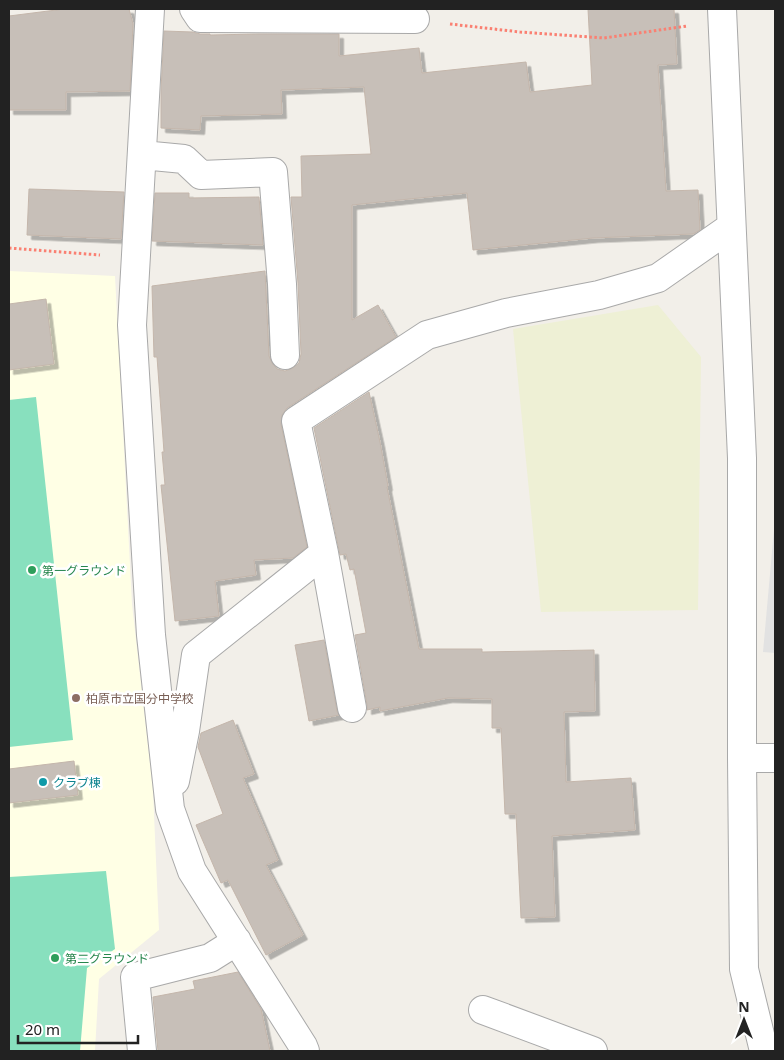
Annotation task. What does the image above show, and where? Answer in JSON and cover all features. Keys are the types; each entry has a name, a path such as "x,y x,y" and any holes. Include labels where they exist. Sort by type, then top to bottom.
{"street":[{"path":"150,9 132,326 151,635 170,809 192,870 305,1051"},
{"path":"194,9 200,18 415,20"},
{"path":"722,15 742,458 744,969 764,1051"},
{"path":"142,155 184,159 201,175 273,172 282,284 285,355"},
{"path":"352,708 324,553 296,421 428,336 506,313 599,295 658,278 731,227"},
{"path":"170,809 185,731 196,656 324,553"},
{"path":"742,758 775,758"},
{"path":"142,1051 135,977 210,958 237,941"},
{"path":"483,1010 593,1051"}],"path":[{"path":"415,20 520,32 604,38 722,15"},
{"path":"9,248 136,258"}],"shaded area":[{"name":"柏原市立国分中学校","path":"9,271 115,276 132,604 153,791 159,930 99,979 95,1051 9,1051"},
{"path":"658,305 701,357 698,610 541,612 513,329"},
{"path":"775,518 775,653 763,652"}],"green space":[{"name":"第一グラウンド","path":"36,397 73,740 9,747 9,400"},
{"name":"第二グラウンド","path":"106,871 115,949 87,968 80,1051 9,1051 9,877"}],"building":[{"path":"64,9 129,9 133,24 130,91 66,92 66,110 9,110 9,16"},
{"path":"588,9 674,9 677,64 658,65 666,191 698,190 700,230 693,234 593,238 473,250 467,193 352,205 352,320 378,305 396,337 287,408 282,415 281,424 307,547 293,558 254,560 256,575 215,581 219,616 175,621 161,485 165,485 162,452 164,452 157,357 154,357 152,286 265,271 269,356 277,369 285,371 293,368 299,363 301,354 298,283 291,197 302,197 301,156 371,154 364,87 281,90 282,114 201,116 200,130 161,128 164,31 193,32 210,35 339,34 339,56 419,48 422,73 526,62 530,92 592,85"},
{"path":"29,189 124,192 121,239 27,235"},
{"path":"155,193 189,193 189,198 259,197 263,245 152,241"},
{"path":"46,299 54,364 9,370 9,304"},
{"path":"369,392 419,649 482,649 482,652 594,650 595,711 564,712 566,782 631,778 635,830 552,836 555,917 521,918 516,814 505,814 501,728 492,728 492,699 448,698 380,711 380,707 367,710 355,635 366,633 354,569 350,570 346,554 340,555 314,428"},
{"path":"324,640 339,715 309,721 295,645"},
{"path":"233,720 254,774 243,778 278,860 266,865 303,935 266,955 228,880 221,883 196,825 223,814 198,747 201,733"},
{"name":"クラブ棟","path":"74,761 78,795 9,803 9,769"},
{"path":"238,972 261,1009 270,1051 158,1051 153,997 195,989 193,981"}],"place":[{"name":"第一グラウンド","path":"32,570"},
{"name":"柏原市立国分中学校","path":"76,698"},
{"name":"クラブ棟","path":"43,782"},
{"name":"第二グラウンド","path":"55,958"}]}
